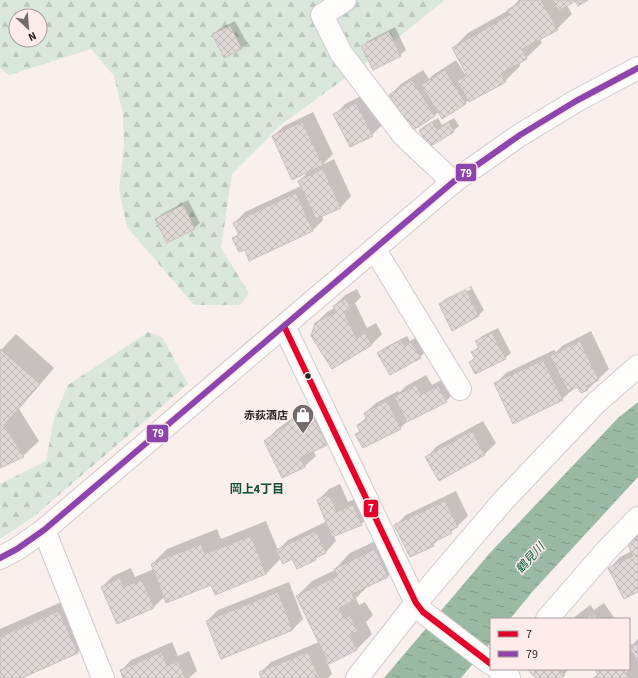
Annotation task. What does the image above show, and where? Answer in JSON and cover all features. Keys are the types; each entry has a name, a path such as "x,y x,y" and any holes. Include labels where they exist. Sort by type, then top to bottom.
{"street":[{"path":"345,0 322,15 341,53 404,136 453,182"},
{"path":"0,558 18,549 44,530 375,250 453,182 520,135 576,101 638,68"},
{"path":"375,250 460,389"},
{"path":"284,326 420,608 490,662"},
{"path":"357,678 420,608 503,502 596,403 638,366"},
{"path":"548,618 606,551 638,518"},
{"path":"44,530 103,678"}],"green space":[{"path":"0,0 445,0 367,62 281,125 232,174 221,248 249,293 240,305 194,305 127,227 119,190 124,145 123,114 114,76 91,49 9,75 0,68"},
{"path":"148,332 162,337 188,384 32,518 0,539 0,484 46,461 54,418 68,385"}],"water":[{"name":"鶴見川","path":"638,402 638,477 533,591 511,618 490,618 490,643 461,678 384,678 489,554 618,418"}],"building":[{"path":"519,0 541,0 558,30 522,49 527,59 501,73 506,82 469,102 457,81 467,75 452,48 510,15 507,10 520,3"},
{"path":"552,0 588,0 578,6 575,1 559,11"},
{"path":"230,26 242,49 224,58 212,34"},
{"path":"389,32 401,56 373,70 361,46"},
{"path":"445,70 466,104 442,119 421,85"},
{"path":"412,80 435,116 412,131 389,95"},
{"path":"356,103 373,136 350,147 333,114"},
{"path":"302,122 323,165 292,180 272,136"},
{"path":"432,122 437,130 449,122 454,132 429,147 419,130"},
{"path":"323,169 341,208 316,219 298,181"},
{"path":"296,193 313,231 249,261 245,250 239,252 232,238 239,235 233,223"},
{"path":"183,205 195,229 167,243 155,219"},
{"path":"466,290 479,316 452,331 439,304"},
{"path":"346,299 351,309 344,312 356,338 365,333 372,345 332,369 311,336 315,323 336,312 333,306"},
{"path":"492,333 506,359 475,374 469,362 475,359 471,352 479,348 475,341"},
{"path":"401,340 404,346 411,342 421,358 390,375 377,353"},
{"path":"580,341 599,380 586,386 588,390 581,393 577,387 568,391 550,356"},
{"path":"0,349 40,384 4,425 24,457 0,468"},
{"path":"543,360 563,400 513,424 494,383"},
{"path":"416,385 421,395 438,386 447,402 407,422 394,397"},
{"path":"387,401 401,429 363,448 355,434 360,432 357,425 367,420 364,413"},
{"path":"309,408 327,445 300,458 305,467 282,478 264,441"},
{"path":"472,431 485,455 439,481 425,457"},
{"path":"329,494 337,512 353,505 362,525 332,537 317,500"},
{"path":"445,501 458,527 450,530 452,533 432,543 434,546 410,557 394,525"},
{"path":"316,531 326,553 315,558 316,560 297,569 292,559 283,564 276,550"},
{"path":"251,536 266,574 215,595 211,585 166,603 151,564 201,544 205,554"},
{"path":"638,538 638,592 624,599 608,568 633,556 627,543"},
{"path":"375,549 388,577 352,594 355,600 339,608 344,619 350,616 358,631 350,635 357,650 329,664 296,596 338,576 334,569"},
{"path":"120,578 124,587 142,580 154,608 117,624 101,587"},
{"path":"278,592 293,630 221,659 206,621"},
{"path":"59,611 78,653 22,678 0,678 0,637"},
{"path":"593,613 596,618 586,618"},
{"path":"638,642 638,663 630,649 630,646"},
{"path":"162,652 167,666 178,661 185,678 123,678 120,670"},
{"path":"308,652 319,678 261,678 259,672"},
{"path":"630,668 631,670 626,673 629,678 593,678 598,675 596,670 630,670"},
{"path":"528,670 562,670 561,671 565,675 562,678 536,678"}],"transit line":[{"name":"79","path":"0,558 17,549 44,530 453,182 520,135 576,101 638,68"},
{"name":"7","path":"284,326 416,603 423,612 490,663"}],"place":[{"name":"赤荻酒店","path":"303,434"}],"district":[{"name":"岡上4丁目","path":"257,489"}]}
